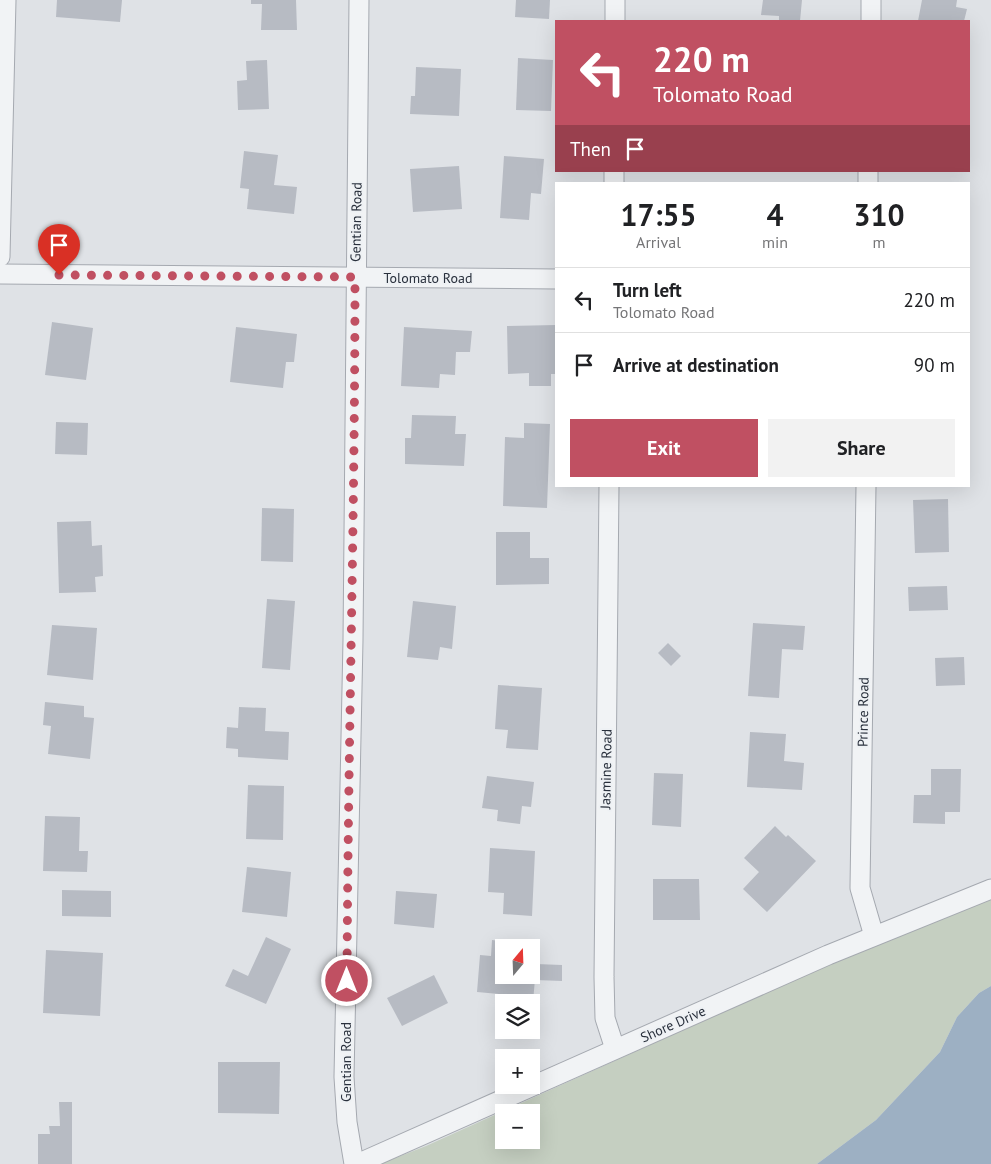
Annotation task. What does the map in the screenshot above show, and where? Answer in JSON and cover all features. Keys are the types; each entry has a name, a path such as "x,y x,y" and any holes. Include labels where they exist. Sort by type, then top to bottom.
{"street":[{"path":"0,257 6,0"},
{"name":"Gentian Road","path":"356,1164 347,1122 344,1077 352,640 359,0"},
{"path":"615,0 615,20"},
{"path":"871,0 871,20"},
{"name":"Tolomato Road","path":"0,274 555,279"},
{"name":"Jasmine Road","path":"609,487 604,977 605,1018 615,1049"},
{"name":"Prince Road","path":"866,487 860,888 874,936"},
{"name":"Shore Drive","path":"356,1164 874,936 991,889"}],"green space":[{"path":"991,891 991,986 979,993 957,1017 940,1052 876,1120 817,1164 380,1164 426,1146 495,1115 495,1149 540,1149 540,1104 519,1104"}],"water":[{"path":"991,986 991,1164 817,1164 876,1120 940,1052 957,1017 979,993"}],"building":[{"path":"57,0 122,0 120,22 56,17"},
{"path":"251,0 296,0 297,30 261,30 262,4 251,4"},
{"path":"516,0 550,0 549,19 515,17"},
{"path":"763,0 802,0 800,20 779,20 779,16 761,15"},
{"path":"922,0 957,0 956,7 967,9 964,20 918,20"},
{"path":"518,58 553,60 551,111 516,110"},
{"path":"267,60 269,109 238,110 237,81 247,80 246,61"},
{"path":"416,67 461,69 459,116 410,114 411,96 415,96"},
{"path":"244,151 278,155 274,185 297,187 294,214 247,209 249,189 240,188"},
{"path":"504,156 544,159 541,194 531,193 529,220 500,218"},
{"path":"459,166 462,209 413,212 410,169"},
{"path":"52,322 93,328 86,380 45,375"},
{"path":"555,325 555,374 551,374 551,386 529,386 529,373 508,374 507,326"},
{"path":"236,327 297,334 294,362 286,362 283,388 230,382"},
{"path":"404,327 472,331 470,352 456,352 455,375 440,374 439,388 401,386"},
{"path":"412,415 456,416 455,434 466,434 464,466 405,464 405,438 411,438"},
{"path":"56,422 88,423 87,455 55,454"},
{"path":"524,423 550,424 547,508 503,506 505,437 524,438"},
{"path":"948,499 949,552 915,553 913,500"},
{"path":"262,508 294,509 293,562 261,561"},
{"path":"91,521 92,546 102,545 103,576 95,577 96,592 59,593 57,522"},
{"path":"496,532 530,532 530,558 549,558 549,584 496,585"},
{"path":"947,586 948,610 909,611 908,587"},
{"path":"267,599 295,601 290,670 262,668"},
{"path":"413,601 456,606 452,649 440,647 438,660 407,657"},
{"path":"753,623 805,626 803,650 782,649 779,698 748,696"},
{"path":"52,625 97,628 93,680 47,675"},
{"path":"668,643 681,656 671,666 658,653"},
{"path":"964,657 965,685 936,686 935,658"},
{"path":"498,685 542,688 538,750 506,748 508,730 495,729"},
{"path":"45,702 84,706 84,717 94,718 90,759 48,754 51,726 43,725"},
{"path":"239,707 266,708 265,731 289,732 288,760 238,757 238,749 226,748 227,727 238,728"},
{"path":"750,732 786,734 784,761 804,763 802,790 747,787"},
{"path":"931,769 961,769 960,812 945,812 945,824 913,823 914,795 931,795"},
{"path":"654,773 683,774 681,827 652,825"},
{"path":"487,776 534,782 531,807 522,806 520,824 497,821 498,810 482,808"},
{"path":"248,785 284,786 283,840 246,839"},
{"path":"45,816 80,817 79,851 88,851 87,872 43,871"},
{"path":"775,826 786,837 788,835 816,861 767,912 743,889 759,872 744,858"},
{"path":"490,848 535,851 532,916 503,914 504,893 488,892"},
{"path":"247,867 291,872 287,917 242,912"},
{"path":"653,879 699,879 700,920 653,920"},
{"path":"62,890 111,891 111,917 62,916"},
{"path":"396,891 437,894 434,928 394,924"},
{"path":"266,937 291,949 266,1004 225,986 233,969 248,976"},
{"path":"492,940 495,940 495,984 535,984 534,994 477,992 480,955 491,956"},
{"path":"46,950 103,953 100,1016 43,1013"},
{"path":"540,964 562,965 562,981 540,980"},
{"path":"434,975 448,1003 402,1026 387,998"},
{"path":"218,1062 280,1062 279,1114 218,1113"},
{"path":"59,1102 72,1102 72,1164 38,1164 38,1134 50,1134 49,1126 60,1126"}],"route":[{"path":"59,275 355,277 353,620 348,796 347,981"}]}
